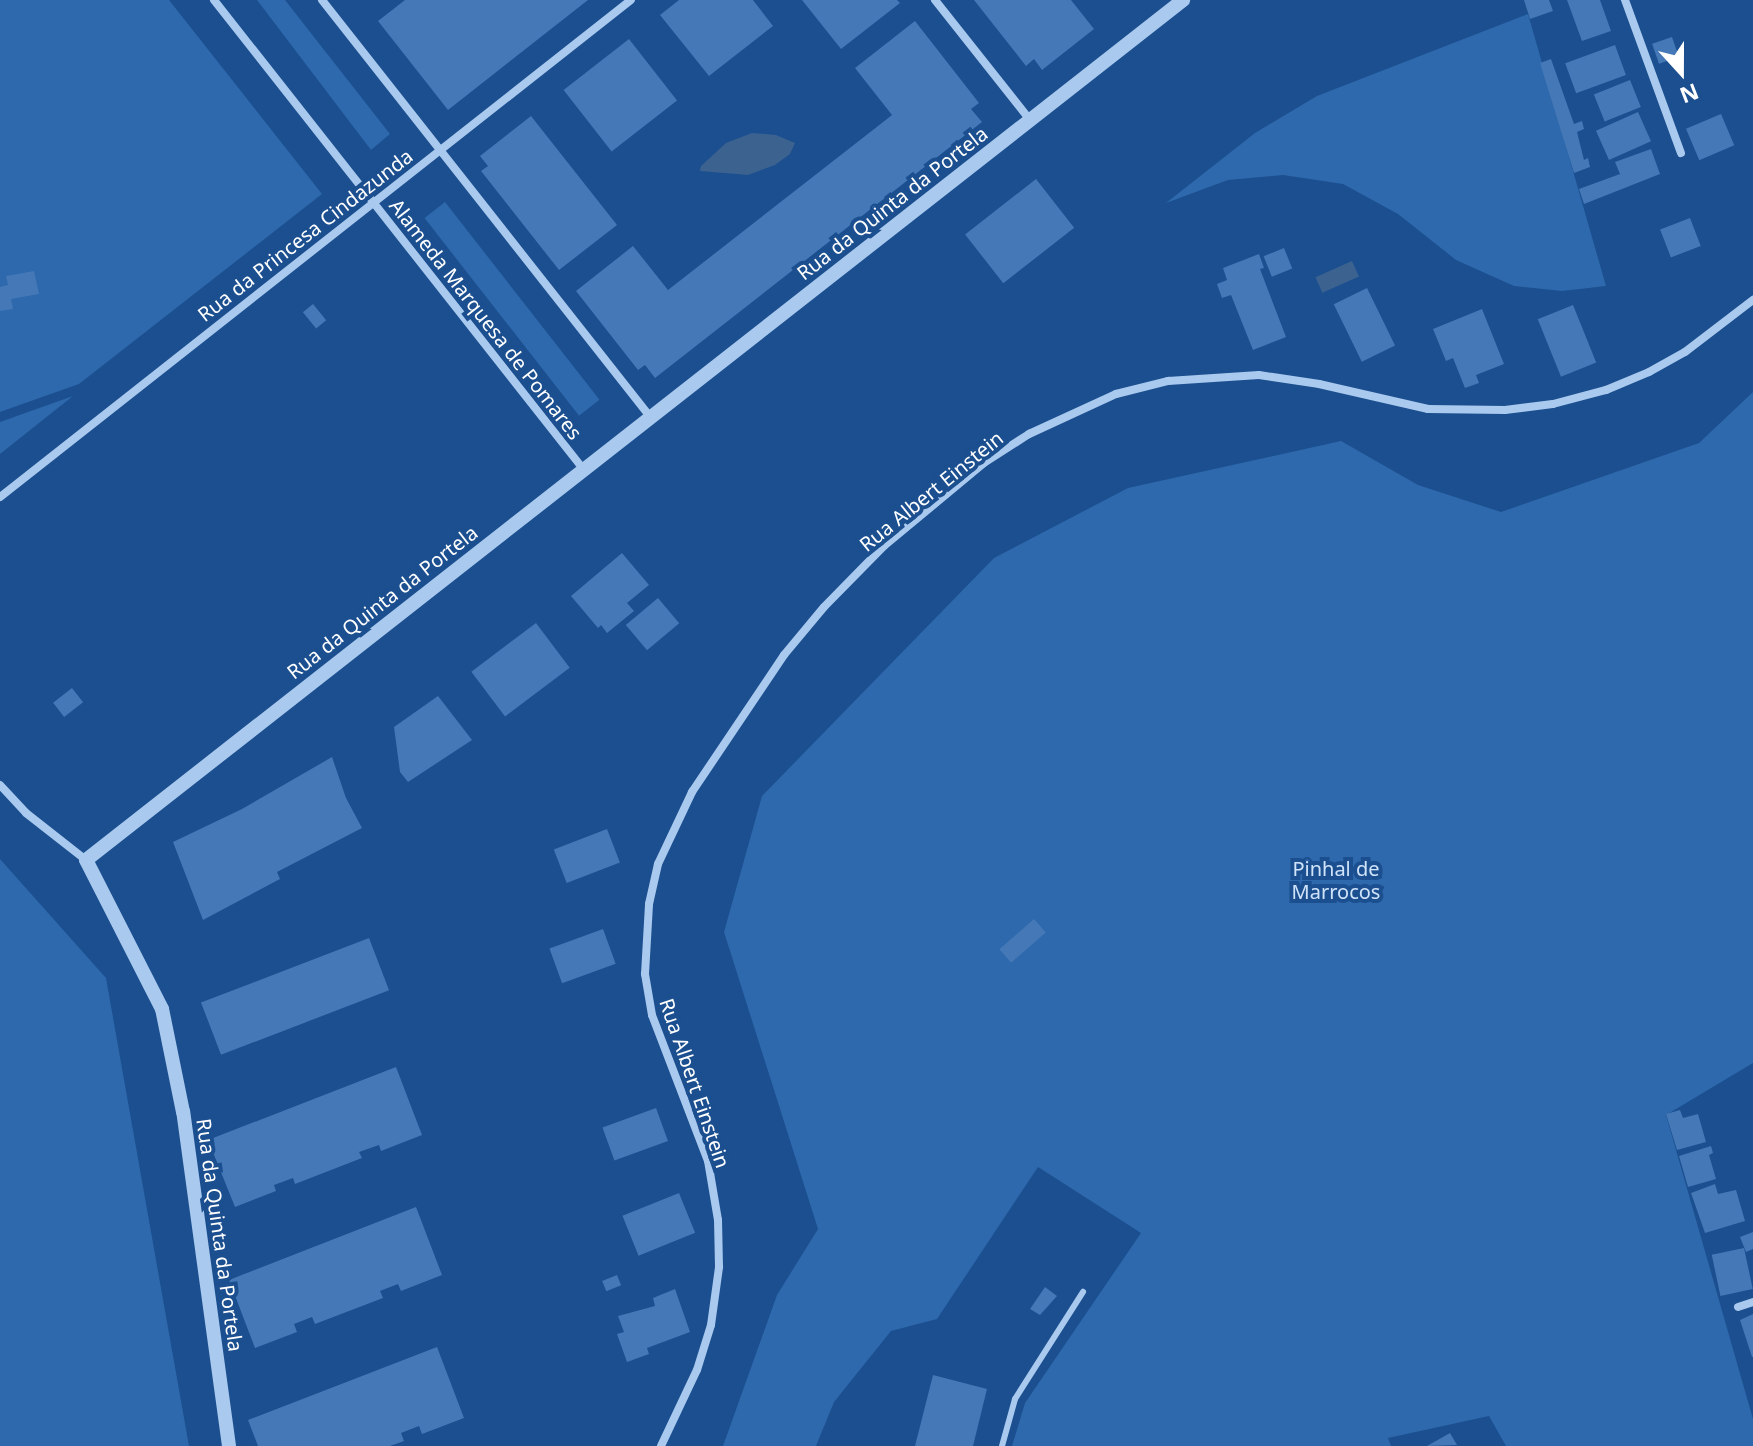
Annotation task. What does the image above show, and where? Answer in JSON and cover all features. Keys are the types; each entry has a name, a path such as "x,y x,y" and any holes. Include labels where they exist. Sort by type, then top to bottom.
{"street":[{"name":"Alameda Marquesa de Pomares","path":"214,0 584,470"},
{"path":"322,0 651,418"},
{"name":"Rua da Princesa Cindazunda","path":"0,497 631,0"},
{"path":"935,0 1030,120"},
{"name":"Rua da Quinta da Portela","path":"229,1446 183,1112 162,1009 86,860 1183,0"},
{"path":"1625,0 1681,153"},
{"name":"Rua Albert Einstein","path":"661,1446 697,1370 711,1325 719,1267 718,1220 708,1161 652,1015 645,974 649,904 658,864 692,792 776,667 824,607 884,546 984,463 1029,434 1116,394 1168,381 1259,375 1319,384 1428,409 1505,410 1553,404 1606,390 1649,372 1685,352 1753,300"},
{"path":"0,785 26,813 86,860"},
{"path":"1738,1307 1753,1302"}],"lane":[{"path":"1002,1446 1015,1399 1083,1292"}],"green space":[{"path":"0,0 169,0 322,194 79,384 0,412"},
{"path":"257,0 285,0 390,134 371,150"},
{"path":"1528,14 1606,286 1562,291 1514,286 1456,260 1398,214 1343,184 1283,175 1228,180 1166,203 1255,133 1317,96"},
{"path":"445,202 600,400 579,416 425,218"},
{"name":"Pinhal de Marrocos","path":"1753,392 1753,1063 1666,1115 1753,1419 1753,1446 1506,1446 1489,1416 1388,1438 1391,1446 1012,1446 1025,1403 1141,1233 1038,1167 937,1319 891,1331 834,1402 816,1446 723,1446 777,1295 818,1229 724,932 762,796 994,558 1128,488 1341,441 1418,485 1501,512 1699,443"},
{"path":"73,396 0,454 0,422"},
{"path":"0,859 106,978 189,1446 0,1446"}],"shaded area":[{"path":"752,133 776,135 795,143 790,154 775,165 748,175 700,171 701,166 726,143"},
{"path":"1352,261 1359,277 1322,293 1315,277"}],"building":[{"path":"405,0 588,0 448,110 378,21"},
{"path":"679,0 753,0 773,26 709,76 660,15"},
{"path":"802,0 897,0 900,3 841,49"},
{"path":"974,0 1071,0 1094,29 1042,70 1034,59 1026,66"},
{"path":"1524,0 1549,0 1553,11 1530,19"},
{"path":"1567,0 1600,0 1611,31 1582,41"},
{"path":"915,21 979,103 971,109 982,122 655,378 645,365 638,370 576,291 633,246 668,290 892,115 855,68"},
{"path":"1672,37 1679,57 1659,64 1652,44"},
{"path":"629,39 677,100 612,152 564,90"},
{"path":"1615,45 1626,75 1576,93 1565,63"},
{"path":"1551,59 1574,124 1582,121 1584,129 1577,132 1584,160 1588,158 1590,167 1574,173 1540,63"},
{"path":"1630,80 1641,107 1605,121 1594,95"},
{"path":"1638,112 1651,141 1609,160 1596,131"},
{"path":"1721,114 1734,145 1699,160 1686,129"},
{"path":"531,116 617,225 559,270 481,171 488,166 480,156"},
{"path":"1651,149 1660,174 1584,204 1579,189 1620,174 1615,162"},
{"path":"1036,179 1074,228 1003,283 965,234"},
{"path":"1690,218 1701,246 1671,257 1660,229"},
{"path":"1284,248 1292,268 1272,277 1264,256"},
{"path":"1259,254 1264,268 1260,269 1286,337 1253,350 1231,295 1222,298 1217,284 1227,280 1223,268"},
{"path":"34,271 39,294 11,299 13,309 0,311 0,287 8,285 6,276"},
{"path":"1367,288 1395,346 1362,362 1334,304"},
{"path":"313,304 326,320 316,329 303,312"},
{"path":"1573,305 1596,362 1561,377 1538,319"},
{"path":"1482,309 1504,364 1476,375 1479,383 1465,388 1453,358 1446,361 1433,329"},
{"path":"622,553 649,585 627,603 634,611 607,633 601,625 598,628 571,596"},
{"path":"658,598 679,623 647,650 626,625"},
{"path":"536,623 570,668 505,716 471,672"},
{"path":"72,688 83,702 64,717 53,703"},
{"path":"438,696 472,740 408,782 400,772 394,727"},
{"path":"332,757 346,798 362,828 277,872 280,879 203,920 173,842 242,809"},
{"path":"607,829 620,863 567,883 554,849"},
{"path":"1034,919 1046,933 1011,963 999,949"},
{"path":"603,929 616,964 562,983 549,948"},
{"path":"369,938 389,990 221,1055 201,1003"},
{"path":"396,1067 422,1135 381,1151 379,1145 359,1152 362,1158 295,1184 293,1178 274,1185 276,1191 235,1207 208,1140"},
{"path":"656,1108 668,1141 614,1160 602,1127"},
{"path":"1680,1110 1683,1118 1698,1114 1706,1142 1677,1150 1666,1114"},
{"path":"1711,1146 1713,1153 1709,1155 1716,1179 1688,1187 1679,1156"},
{"path":"1715,1184 1718,1194 1736,1190 1745,1221 1705,1233 1691,1193"},
{"path":"679,1193 695,1233 639,1256 622,1216"},
{"path":"416,1207 442,1275 401,1291 398,1284 380,1291 383,1298 315,1324 312,1317 294,1324 297,1332 255,1348 229,1280"},
{"path":"1753,1232 1753,1249 1746,1252 1740,1237"},
{"path":"1744,1248 1753,1289 1720,1296 1712,1255"},
{"path":"617,1275 621,1285 606,1291 602,1281"},
{"path":"1045,1287 1057,1296 1040,1315 1030,1309"},
{"path":"675,1289 690,1332 647,1348 649,1354 627,1362 617,1334 624,1332 618,1316 655,1306 653,1298"},
{"path":"1753,1314 1753,1357 1752,1357 1740,1320"},
{"path":"437,1347 464,1418 422,1434 419,1426 401,1433 404,1441 390,1446 258,1446 248,1420"},
{"path":"933,1375 987,1389 973,1446 915,1446"},
{"path":"1450,1433 1457,1445 1427,1446"}]}
